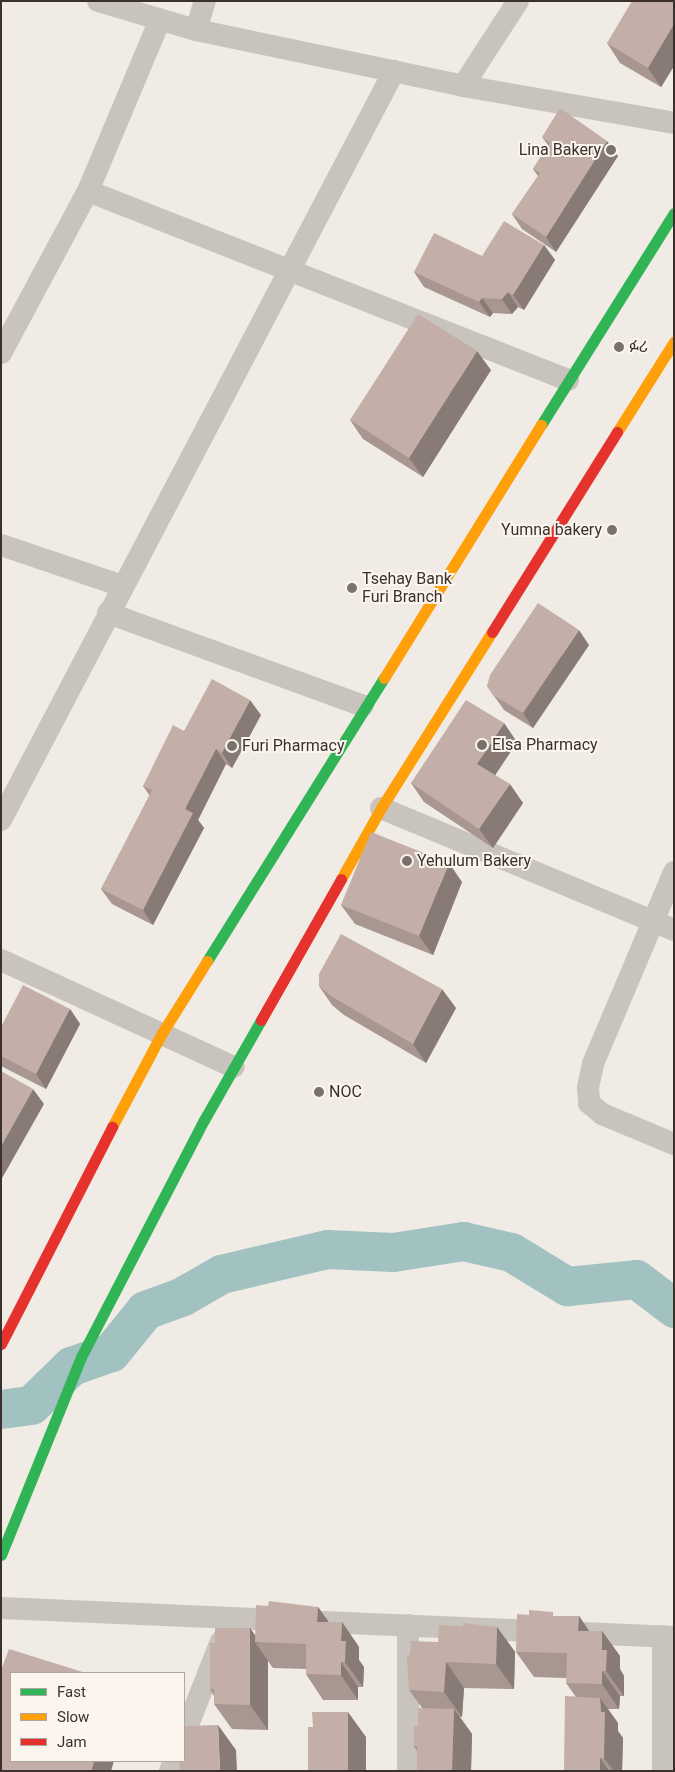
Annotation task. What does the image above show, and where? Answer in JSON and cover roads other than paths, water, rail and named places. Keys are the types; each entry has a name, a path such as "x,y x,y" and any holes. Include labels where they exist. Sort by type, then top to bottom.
{"main road":[{"path":"1,1344 9,1311 162,1032 363,706 674,213"},
{"path":"1,1554 81,1357 145,1230 234,1068 381,808 674,342"}],"street":[{"path":"98,1 196,30 463,86 674,123"},
{"path":"196,30 205,1"},
{"path":"463,86 518,1"},
{"path":"1,353 88,191 160,20"},
{"path":"1,820 288,269 394,71"},
{"path":"88,191 568,380"},
{"path":"1,545 122,586"},
{"path":"108,613 363,706"},
{"path":"381,808 674,930"},
{"path":"674,872 593,1064 588,1087 589,1103 602,1114 674,1144"},
{"path":"1,960 162,1032 234,1068"},
{"path":"1,1608 668,1636 663,1771"},
{"path":"185,1732 231,1617"},
{"path":"408,1625 408,1771"}],"waterway":[{"path":"1,1409 31,1405 71,1366 111,1352 145,1310 181,1297 221,1274 327,1249 393,1252 463,1241 511,1252 567,1286 636,1279 674,1308"}],"place":[{"name":"Lina Bakery","path":"611,150"},
{"name":"ፉሪ","path":"619,347"},
{"name":"Yumna bakery","path":"612,530"},
{"name":"Tsehay Bank Furi Branch","path":"352,588"},
{"name":"Elsa Pharmacy","path":"482,745"},
{"name":"Furi Pharmacy","path":"232,746"},
{"name":"Yehulum Bakery","path":"407,861"},
{"name":"NOC","path":"319,1092"}]}
